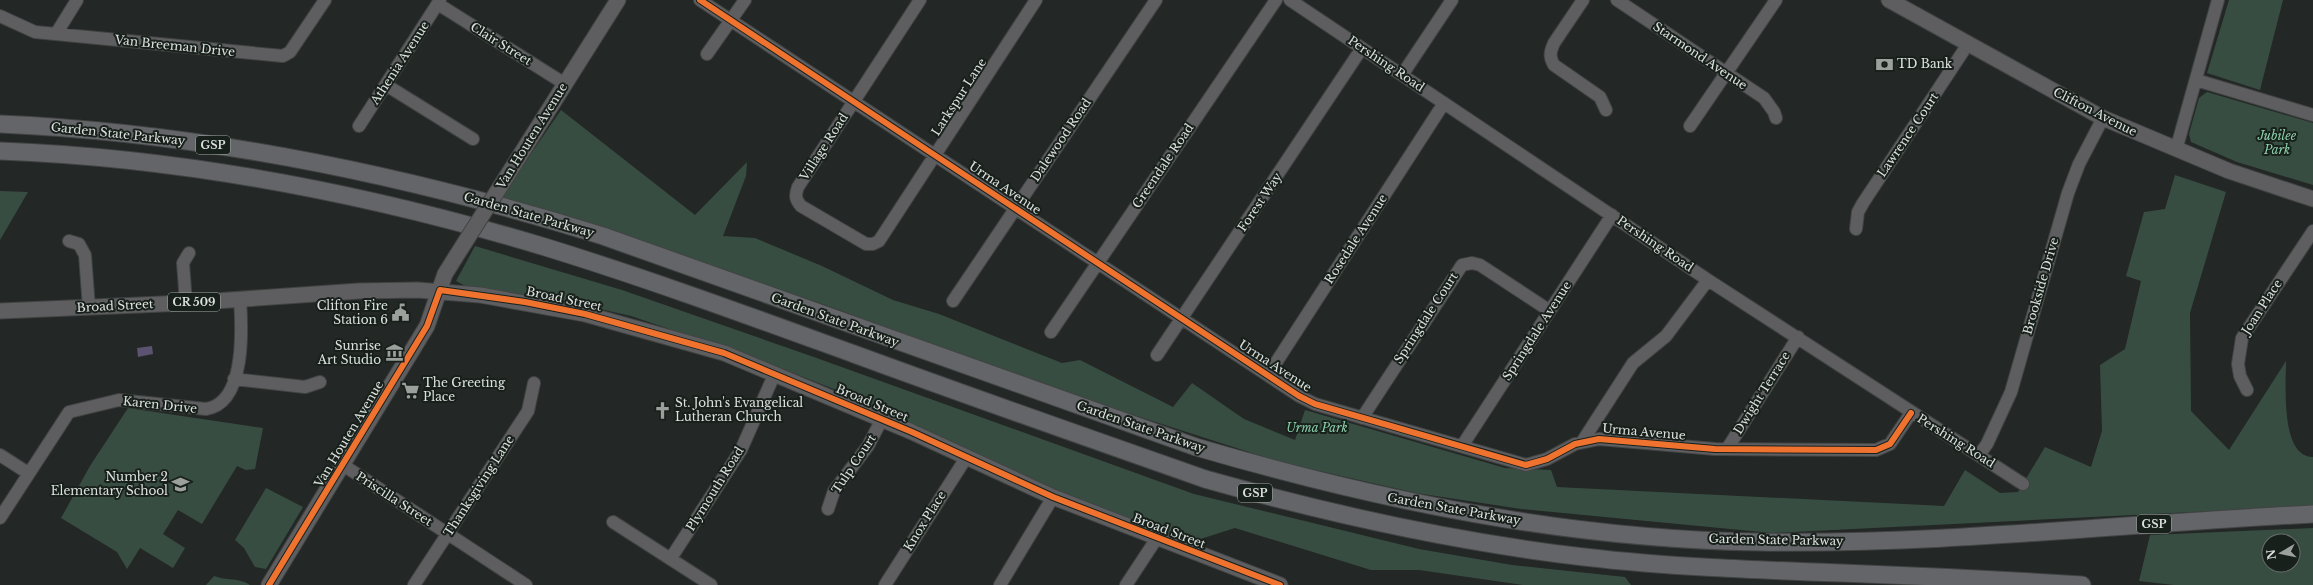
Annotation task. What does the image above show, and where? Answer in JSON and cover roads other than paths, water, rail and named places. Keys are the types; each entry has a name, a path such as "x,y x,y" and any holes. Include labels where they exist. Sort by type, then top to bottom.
{"highway":[{"name":"Garden State Parkway","path":"0,124 78,129 178,140 343,167 430,187 541,217 603,236 1196,447 1290,474 1385,497 1482,516 1550,526 1658,537 1758,542 1836,542 1995,535 2313,514"},
{"name":"GSP","path":"0,151 50,153 184,168 339,194 436,216 601,265 1205,479 1302,506 1412,531 1540,552 1636,562 1759,570 2082,585"}],"main road":[{"name":"Clifton Avenue","path":"1889,0 2103,118 2229,172 2313,199"},
{"name":"Van Houten Avenue","path":"269,585 427,326 445,274 565,84 615,1"},
{"name":"Broad Street","path":"0,311 186,303 359,291 440,290 525,302 585,314 712,349 774,373 1053,497 1280,585"}],"street":[{"path":"56,34 77,0"},
{"name":"Van Breeman Drive","path":"0,16 35,32 283,56 290,52 325,0"},
{"name":"Urma Avenue","path":"700,0 1182,319 1268,375 1316,404 1526,465 1547,459 1582,442 1599,439 1668,446 1727,449 1876,450 1890,444 1911,413"},
{"path":"707,54 745,0"},
{"name":"Village Road","path":"810,211 796,200 798,187 920,0"},
{"name":"Larkspur Lane","path":"810,211 866,244 877,243 1036,0"},
{"name":"Dalewood Road","path":"953,301 1156,0"},
{"name":"Greendale Road","path":"1051,332 1276,0"},
{"name":"Pershing Road","path":"1290,0 1708,280 1798,337 1911,413 2023,484"},
{"path":"1402,75 1452,0"},
{"path":"1583,0 1550,50 1550,58 1554,64 1600,97 1606,110"},
{"name":"Starmond Avenue","path":"1617,0 1764,98 1774,112 1776,118"},
{"path":"1690,126 1727,74 1776,0"},
{"path":"2176,150 2218,0"},
{"name":"Clair Street","path":"439,2 565,84"},
{"name":"Athenia Avenue","path":"359,126 439,2"},
{"name":"Lawrence Court","path":"1856,229 1858,212 1863,203 1968,44"},
{"name":"Forest Way","path":"1157,355 1362,48"},
{"path":"2196,80 2313,115"},
{"path":"386,85 473,140"},
{"name":"Rosedale Avenue","path":"1268,375 1444,103"},
{"name":"Brookside Drive","path":"1979,455 1990,438 2011,392 2068,193 2079,164 2103,118"},
{"name":"Springdale Avenue","path":"1462,446 1612,215"},
{"name":"Joan Place","path":"2247,390 2240,376 2238,364 2242,338 2313,232"},
{"path":"70,241 79,244 85,255 89,308"},
{"path":"186,303 183,263 188,253"},
{"name":"Springdale Court","path":"1362,418 1462,265 1472,263 1480,265 1550,311"},
{"path":"1582,442 1633,363 1666,336 1708,280"},
{"name":"Karen Drive","path":"0,518 69,412 119,400 211,408 224,400 234,379 242,347 240,299"},
{"name":"Dwight Terrace","path":"1727,449 1798,337"},
{"name":"Plymouth Road","path":"670,558 741,450 774,373"},
{"path":"234,379 305,387 320,382"},
{"name":"Thanksgiving Lane","path":"414,585 528,410 534,383"},
{"name":"Tulp Court","path":"828,509 834,491 868,446 882,420"},
{"path":"0,455 28,473"},
{"name":"Knox Place","path":"885,585 966,458"},
{"name":"Priscilla Street","path":"343,465 526,585"},
{"path":"1000,585 1053,497"},
{"path":"613,522 711,585"},
{"path":"1126,585 1157,538"}],"place":[{"name":"TD Bank","path":"1884,64"},
{"name":"Clifton Fire Station 6","path":"401,313"},
{"name":"Sunrise Art Studio","path":"394,353"},
{"name":"The Greeting Place","path":"410,390"},
{"name":"St. John's Evangelical Lutheran Church","path":"662,410"},
{"name":"Number 2 Elementary School","path":"181,484"}],"park label":[{"name":"Jubilee Park","path":"2277,143"},
{"name":"Urma Park","path":"1317,428"}]}
